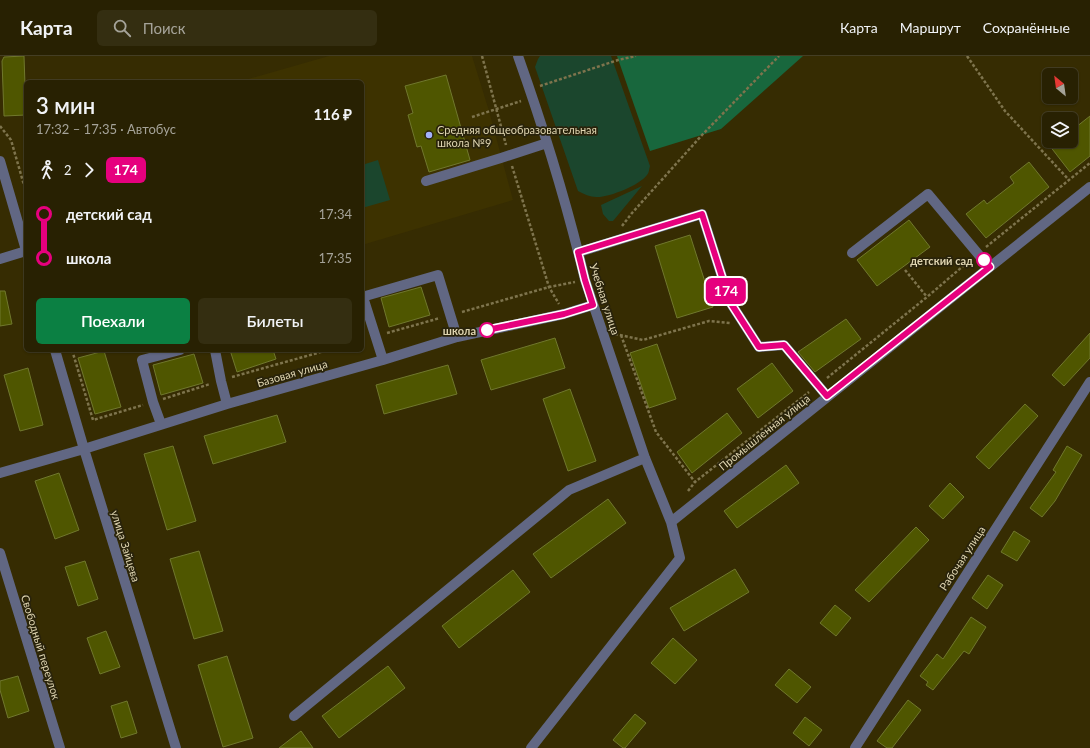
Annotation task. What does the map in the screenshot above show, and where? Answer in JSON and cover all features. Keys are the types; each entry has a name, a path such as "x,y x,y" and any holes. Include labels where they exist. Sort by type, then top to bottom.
{"street":[{"name":"Учебная улица","path":"518,56 547,143 593,305 646,458 671,522"},
{"path":"426,181 547,143"},
{"path":"0,161 24,244"},
{"name":"Промышленная улица","path":"671,522 1090,187"},
{"path":"852,253 928,194 990,267"},
{"path":"578,252 702,214 730,302 759,347 784,345 827,396"},
{"path":"0,258 24,252"},
{"path":"364,296 438,275 457,337"},
{"path":"364,303 383,360"},
{"name":"Базовая улица","path":"0,473 84,449 227,404 383,360 457,337 564,314 593,305"},
{"name":"улица Зайцева","path":"56,352 176,748"},
{"path":"161,424 153,402 142,360 172,352"},
{"path":"215,352 220,381 227,404"},
{"name":"Рабочая улица","path":"854,748 1090,382"},
{"path":"294,716 569,490 646,458"},
{"path":"531,748 680,558 671,522"},
{"name":"Свободный переулок","path":"0,553 60,748"}],"path":[{"path":"482,56 495,109 549,287 564,314"},
{"path":"472,117 618,60 636,56"},
{"path":"611,241 632,213 702,135 779,56"},
{"path":"967,56 1005,111 1069,180"},
{"path":"0,126 11,140 24,185"},
{"path":"688,491 695,482 818,386 927,297 978,253 1090,164"},
{"path":"905,270 927,297"},
{"path":"375,336 549,287 585,280"},
{"path":"603,332 643,340 709,322 745,325"},
{"path":"621,335 656,432 695,482"},
{"path":"73,352 93,420 321,352"}],"shaded area":[{"name":"Средняя общеобразовательная школа №9","path":"329,56 472,56 489,111 513,200 364,244 364,80 245,80"}],"green space":[{"path":"540,56 611,56 650,166 648,174 643,179 631,187 601,197 592,196 578,191 535,67"},
{"path":"617,56 803,56 721,129 650,151"},
{"path":"378,160 390,200 364,207 364,164"},
{"path":"642,186 613,221 609,221 603,214 601,205"}],"building":[{"path":"24,56 24,115 4,116 2,61 4,57"},
{"path":"446,75 470,160 429,172 421,146 417,147 408,115 413,113 405,86"},
{"path":"1090,116 1090,156 1070,172 1051,148 1078,148 1078,125"},
{"path":"1029,162 1049,187 986,238 966,214 984,200 987,204 1014,183 1010,177"},
{"path":"909,220 930,247 877,286 857,260"},
{"path":"690,235 713,307 677,318 655,246"},
{"path":"421,287 430,315 389,327 381,298"},
{"path":"0,291 5,291 12,324 0,326"},
{"path":"846,319 861,339 815,372 798,352"},
{"path":"1090,333 1090,358 1064,386 1052,375"},
{"path":"555,338 565,368 491,390 481,360"},
{"path":"657,344 676,399 649,408 630,353"},
{"path":"104,352 121,407 95,414 78,358"},
{"path":"231,352 274,352 276,359 237,372"},
{"path":"194,354 203,383 161,395 153,365"},
{"path":"772,363 793,391 758,418 737,389"},
{"path":"448,365 457,394 384,414 376,385"},
{"path":"28,368 43,425 20,431 4,375"},
{"path":"570,389 596,461 568,471 543,399"},
{"path":"1025,404 1038,416 989,469 976,457"},
{"path":"727,413 742,433 692,473 677,452"},
{"path":"277,415 286,442 213,464 204,436"},
{"path":"173,446 196,521 167,530 144,454"},
{"path":"1067,446 1082,455 1055,501 1042,517 1030,508 1056,472 1053,470"},
{"path":"786,465 799,483 737,528 724,511"},
{"path":"59,473 79,530 55,539 35,481"},
{"path":"950,483 964,497 943,519 929,506"},
{"path":"608,499 626,523 551,578 533,554"},
{"path":"916,527 929,540 869,602 855,590"},
{"path":"1014,531 1030,541 1017,561 1001,552"},
{"path":"199,551 223,631 194,639 170,559"},
{"path":"85,561 98,599 78,606 65,567"},
{"path":"735,569 749,592 684,631 670,608"},
{"path":"513,570 530,592 459,648 442,626"},
{"path":"988,575 1003,585 987,609 972,598"},
{"path":"835,605 851,618 836,636 820,623"},
{"path":"971,617 986,627 969,654 964,651 933,690 926,685 928,682 920,676 937,654 943,659"},
{"path":"106,631 120,667 100,674 87,638"},
{"path":"673,638 697,660 675,684 651,663"},
{"path":"227,656 253,738 223,747 198,665"},
{"path":"388,666 405,688 339,738 322,716"},
{"path":"789,669 811,687 797,703 775,685"},
{"path":"18,676 29,711 8,718 0,690 0,681"},
{"path":"908,700 921,710 892,748 887,748 877,741"},
{"path":"127,701 137,733 121,738 111,706"},
{"path":"635,714 646,723 625,748 623,748 613,740"},
{"path":"805,717 822,730 809,746 793,733"},
{"path":"301,731 313,748 279,748"}],"bus line":[{"name":"174","path":"487,330 564,314 593,305 578,252 702,214 730,302 759,347 784,345 827,396 990,267 984,260"}],"place":[{"name":"Средняя общеобразовательная школа №9","path":"429,135"},
{"name":"детский сад","path":"984,260"},
{"name":"школа","path":"487,330"}]}
